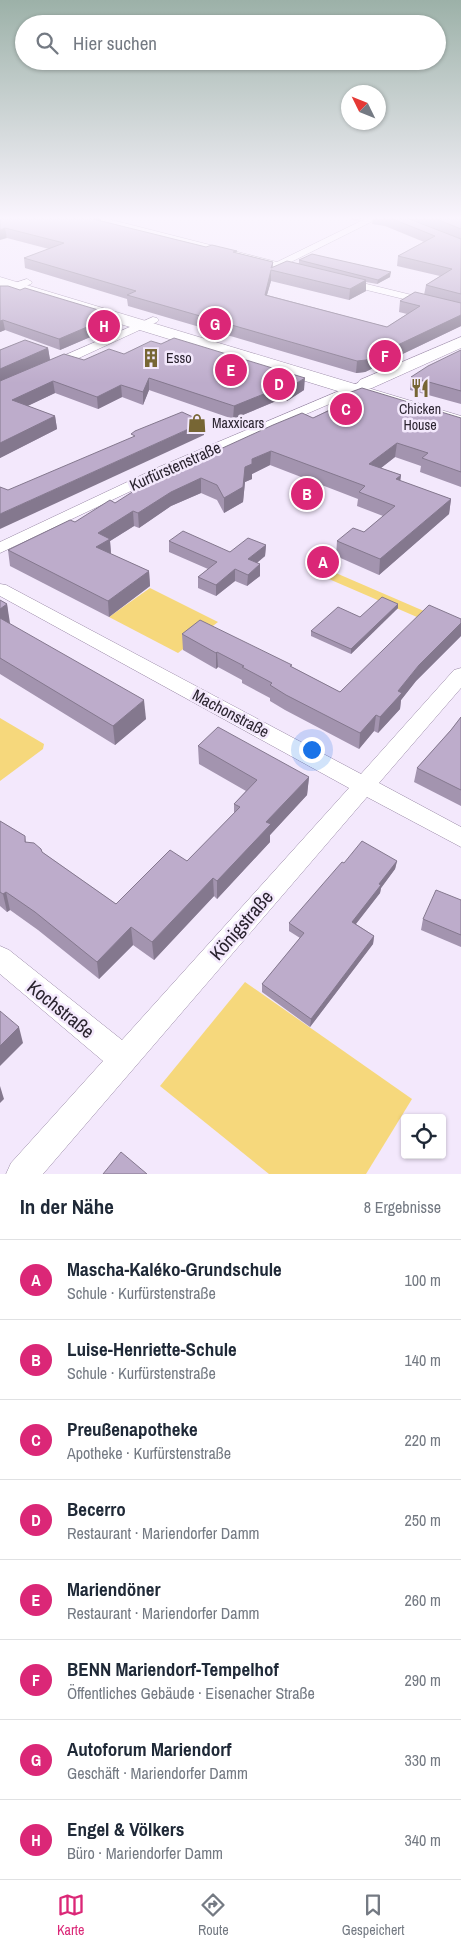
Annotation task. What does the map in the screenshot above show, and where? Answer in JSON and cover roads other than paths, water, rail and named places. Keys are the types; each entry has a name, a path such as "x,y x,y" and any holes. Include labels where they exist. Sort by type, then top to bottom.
{"main road":[{"path":"0,273 10,286 148,323 359,387 461,423"},
{"path":"359,387 461,412"}],"street":[{"path":"328,278 461,310"},
{"path":"36,373 148,323"},
{"path":"359,387 461,342"},
{"name":"Kurfürstenstraße","path":"0,548 164,470 359,387"},
{"name":"Machonstraße","path":"0,589 461,838"},
{"name":"Königstraße","path":"22,1174 461,675"},
{"name":"Kochstraße","path":"0,958 123,1059"}],"place":[{"name":"Autoforum Mariendorf","path":"215,324"},
{"name":"Engel & Völkers","path":"104,326"},
{"name":"BENN Mariendorf-Tempelhof","path":"385,356"},
{"name":"Esso","path":"151,358"},
{"name":"Mariendöner","path":"231,370"},
{"name":"Becerro","path":"279,384"},
{"name":"Chicken House","path":"420,388"},
{"name":"Preußenapotheke","path":"346,409"},
{"name":"Maxxicars","path":"197,423"},
{"name":"Luise-Henriette-Schule","path":"307,494"},
{"name":"Mascha-Kaléko-Grundschule","path":"323,562"}]}
